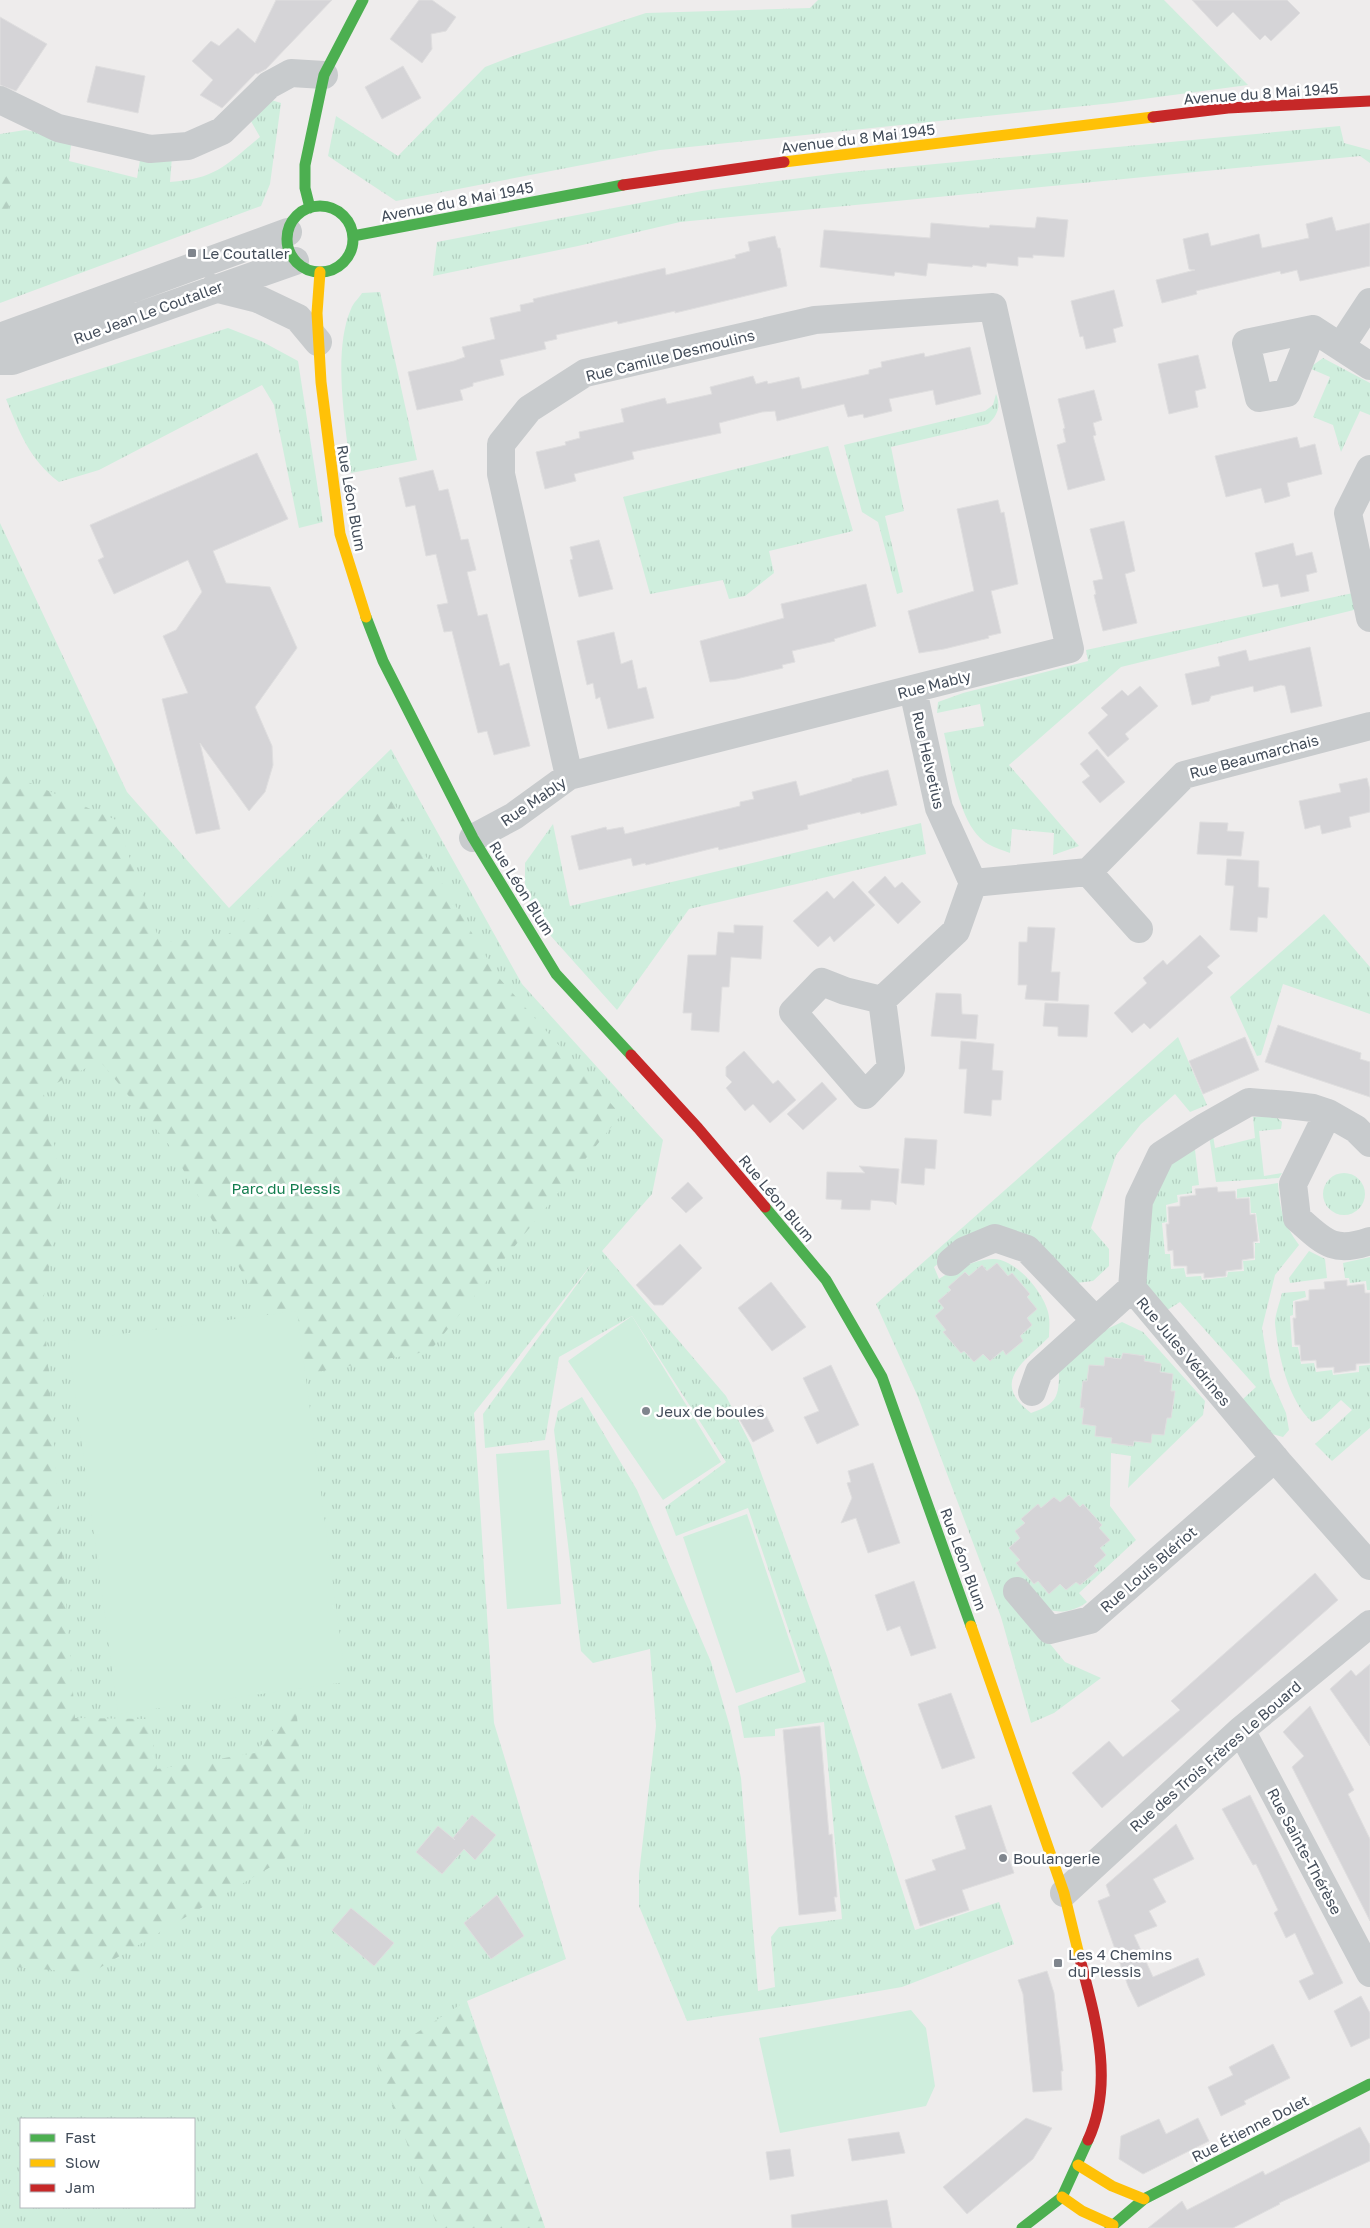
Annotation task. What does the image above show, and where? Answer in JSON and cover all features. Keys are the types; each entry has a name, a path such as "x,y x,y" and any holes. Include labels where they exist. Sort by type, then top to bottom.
{"street":[{"path":"310,208 305,188 305,165 324,75 363,0"},
{"path":"0,100 58,128 150,149 188,146 222,131 269,85 291,73 324,75"},
{"name":"Avenue du 8 Mai 1945","path":"353,236 595,190 798,160 1228,108 1370,101"},
{"path":"320,206 338,211 351,226 353,236 352,247 341,266 331,271 311,271 295,261 290,252 288,232 292,222 300,213 310,208 320,206"},
{"name":"Rue Jean Le Coutaller","path":"0,338 288,232"},
{"name":"Rue Jean Le Coutaller","path":"0,361 12,361 214,288 295,261"},
{"name":"Rue Léon Blum","path":"320,272 317,313 318,342 328,455 340,534 359,598 383,661 473,838 556,974 698,1128 826,1280 882,1376 1008,1728 1064,1893 1100,2038 1100,2099 1091,2134 1062,2197 1022,2228"},
{"path":"214,288 258,299 298,318 318,342"},
{"path":"1341,346 1370,302"},
{"name":"Rue Mably","path":"473,838 514,816 569,776 1070,649 993,307"},
{"name":"Rue Camille Desmoulins","path":"569,776 501,474 501,444 529,409 585,373 815,320 993,307"},
{"path":"1313,329 1370,366"},
{"path":"1370,469 1348,514 1370,618"},
{"name":"Rue Helvetius","path":"913,690 939,808 973,883"},
{"name":"Rue Beaumarchais","path":"1088,872 1184,775 1370,726"},
{"path":"882,1000 956,931 973,883 1088,872 1139,928"},
{"name":"Rue Jules Védrines","path":"1370,1143 1356,1129 1328,1113 1313,1108 1249,1102 1161,1155 1139,1202 1132,1288 1275,1458 1370,1566"},
{"path":"1328,1113 1292,1184 1297,1218 1326,1243 1352,1247 1370,1240"},
{"path":"951,1262 964,1251 995,1238 1027,1249 1096,1321"},
{"path":"1032,1392 1039,1372 1132,1288"},
{"name":"Rue Louis Blériot","path":"1017,1591 1050,1630 1090,1620 1275,1458"},
{"name":"Rue des Trois Frères Le Bouard","path":"1064,1893 1241,1730 1370,1624"},
{"name":"Rue Sainte-Thérèse","path":"1241,1730 1370,1973"},
{"name":"Rue Étienne Dolet","path":"1111,2226 1144,2199 1370,2084"},
{"path":"1078,2165 1112,2186 1144,2199"},
{"path":"1062,2197 1082,2211 1111,2226"}],"green space":[{"path":"818,0 1164,0 1248,85 1113,103 660,150 396,201 328,156 336,116 398,156 485,67 513,56 646,13 810,8"},
{"path":"271,100 281,103 270,184 261,206 0,303 0,134 25,130 72,138 69,161 137,178 141,154 172,156 170,182 186,180 199,178 220,169 260,137 248,116"},
{"path":"1340,126 1344,143 1370,150 1370,163 1360,156 680,222 578,246 433,276 437,242 702,191 839,173"},
{"path":"0,158 17,166 14,199 0,221"},
{"path":"380,292 417,460 351,473 341,368 345,327 352,307 362,293"},
{"path":"228,328 261,341 298,361 323,522 299,528 274,405 262,385 99,470 59,482 33,455 21,434 6,399"},
{"path":"1323,358 1370,383 1370,415 1360,411 1341,452 1333,425 1313,417 1330,377 1309,368"},
{"path":"996,394 998,410 988,424 891,447 904,511 885,516 903,592 897,594 878,522 862,512 844,445 985,411 993,405"},
{"path":"828,446 853,531 769,551 774,573 745,596 729,599 723,580 650,594 623,497"},
{"name":"Parc du Plessis","path":"0,523 127,792 229,908 391,749 522,984 663,1140 652,1194 602,1251 726,1396 751,1445 828,1659 915,1930 999,1902 1014,1944 902,1987 687,2021 639,1906 639,1874 656,1726 650,1649 593,1663 581,1651 554,1430 558,1411 582,1397 637,1490 711,1662 730,1727 741,1778 758,1991 775,1987 771,1937 779,1927 842,1919 824,1722 775,1729 775,1736 744,1738 738,1706 806,1682 748,1508 676,1536 665,1507 726,1462 632,1316 559,1357 545,1440 485,1448 483,1414 594,1261 474,1413 494,1723 566,1959 467,2001 545,2228 0,2228"},
{"path":"1353,593 1358,609 1121,667 1009,765 1079,846 1053,855 1054,833 1012,829 1010,853 988,844 970,824 958,794 944,733 984,726 980,704 937,713 938,702 963,693 1088,661 1086,650"},
{"path":"0,770 116,820 160,942 225,937 389,795 499,978 621,1115 430,1351 301,1375 169,1145 100,1061 43,1090 63,1188 43,1301 75,1718 150,1719 157,1769 255,1753 296,1701 306,1846 91,1973 0,1966"},
{"path":"921,823 926,854 689,909 617,1010 541,925 525,891 525,863 553,824 570,906"},
{"path":"1324,914 1370,967 1370,1014 1283,984 1261,1055 1257,1056 1230,997"},
{"path":"1178,1037 1207,1105 1190,1112 1175,1094 1141,1124 1116,1155 1091,1228 1109,1249 1109,1266 1093,1281 1076,1283 1024,1240 959,1246 934,1267 939,1279 972,1263 987,1259 1002,1260 1020,1271 1043,1299 1049,1320 1049,1337 1021,1364 1012,1382 1013,1392 1019,1402 1031,1413 1040,1410 1055,1398 1059,1371 1105,1330 1122,1322 1143,1332 1205,1401 1203,1415 1128,1488 1131,1456 1111,1453 1110,1506 1136,1540 1079,1593 1087,1602 1076,1608 1055,1611 1035,1605 1005,1589 1065,1662 1101,1678 1054,1713 1031,1723 1001,1617 918,1397 876,1304"},
{"path":"1275,1116 1282,1122 1281,1129 1259,1131 1264,1176 1282,1173 1279,1178 1216,1182 1209,1135 1212,1129 1215,1148 1255,1138 1253,1117"},
{"path":"1194,1141 1199,1185 1192,1186 1192,1193 1177,1195 1178,1202 1166,1205 1167,1222 1162,1223 1165,1254 1170,1254 1171,1269 1184,1268 1186,1277 1201,1276 1202,1280 1227,1277 1228,1272 1244,1271 1243,1261 1255,1260 1255,1243 1260,1243 1256,1213 1251,1213 1250,1197 1237,1198 1237,1189 1278,1183 1283,1216 1289,1230 1299,1245 1275,1275 1262,1328 1270,1377 1286,1413 1289,1430 1283,1437 1272,1434 1242,1400 1256,1387 1180,1302 1164,1312 1143,1280 1143,1226 1171,1161"},
{"path":"1344,1173 1359,1179 1365,1194 1359,1209 1344,1215 1329,1209 1323,1194 1329,1179"},
{"path":"1309,1251 1325,1259 1327,1278 1290,1283 1289,1278"},
{"path":"1370,1257 1370,1290 1367,1290 1366,1281 1350,1283 1349,1278 1345,1278 1343,1263"},
{"path":"1305,1291 1306,1297 1293,1301 1293,1315 1290,1316 1292,1347 1298,1347 1301,1364 1314,1363 1316,1372 1332,1370 1333,1375 1359,1372 1359,1366 1370,1365 1370,1428 1332,1461 1315,1444 1352,1410 1341,1400 1321,1419 1312,1422 1297,1402 1291,1389 1282,1363 1276,1336 1275,1319 1282,1293"},
{"path":"297,1311 346,1682 118,1714 68,1341"},
{"name":"Jeux de boules","path":"632,1316 721,1462 663,1500 568,1361"},
{"path":"549,1450 561,1604 507,1609 496,1454"},
{"path":"747,1514 800,1672 736,1693 683,1537"},
{"path":"466,2001 545,2228 438,2228 376,2059"},
{"path":"911,2010 926,2028 935,2086 926,2106 780,2133 759,2038"}],"building":[{"path":"276,0 332,0 266,69 256,73 222,108 200,95 213,80 192,61 211,41 219,46 238,28 255,43"},
{"path":"419,0 432,0 456,17 446,31 431,34 432,49 422,63 390,39"},
{"path":"1192,0 1287,0 1300,13 1271,41 1265,35 1260,40 1233,12 1217,27"},
{"path":"0,17 47,44 16,91 0,85"},
{"path":"96,66 145,76 138,113 87,102"},
{"path":"403,66 421,98 382,119 365,87"},
{"path":"1037,217 1068,220 1064,257 1033,255 1033,258 1018,257 1018,266 987,263 986,267 973,265 972,267 928,263 926,276 895,272 894,276 820,267 824,230 930,238 931,223 989,228 990,225 1035,228"},
{"path":"1332,217 1336,231 1370,223 1370,266 1300,281 1297,270 1281,274 1280,271 1196,291 1197,294 1162,303 1156,280 1195,270 1189,269 1183,239 1208,233 1211,246 1259,234 1262,248 1309,238 1306,224"},
{"path":"775,236 778,248 780,248 787,286 675,313 675,311 618,324 617,321 556,335 557,339 544,342 546,349 500,360 504,375 473,383 473,386 460,390 463,400 417,410 408,372 465,357 462,347 495,339 490,318 521,311 520,305 534,302 533,299 665,268 666,275 736,258 735,255 750,251 748,242"},
{"path":"1114,290 1123,326 1113,329 1116,342 1086,349 1083,336 1080,337 1071,301"},
{"path":"970,347 981,394 936,405 933,390 889,399 892,411 864,418 863,414 848,417 844,404 777,421 775,411 762,412 719,423 721,433 632,452 634,459 574,474 576,481 545,489 536,452 566,445 565,442 580,438 579,432 624,422 621,409 665,398 667,404 712,394 710,387 753,376 756,384 767,381 768,384 799,377 802,389 869,374 869,370 882,367 881,362 924,353 925,357"},
{"path":"1198,355 1206,388 1195,391 1198,407 1169,414 1158,364"},
{"path":"1094,390 1102,420 1093,423 1096,435 1093,436 1105,480 1068,490 1057,445 1066,442 1063,429 1065,428 1058,399"},
{"path":"1297,437 1300,448 1315,444 1322,474 1287,483 1290,496 1265,503 1261,488 1226,497 1215,456"},
{"path":"257,453 288,519 213,551 226,583 270,587 297,648 255,707 272,746 273,765 265,792 249,811 200,743 220,829 196,834 162,699 188,693 163,636 176,630 202,592 188,560 114,594 98,560 104,557 90,525"},
{"path":"433,470 439,491 448,489 461,540 468,539 476,570 467,572 478,616 487,614 500,666 509,663 530,746 494,755 487,731 478,733 452,631 444,632 437,605 448,603 436,554 426,556 415,505 406,507 399,478"},
{"path":"998,500 1001,513 1004,512 1018,584 991,591 1001,633 988,636 989,638 944,649 919,653 908,611 974,591 957,509"},
{"path":"1124,521 1135,571 1125,574 1137,623 1103,631 1094,595 1096,594 1093,581 1103,579 1090,529"},
{"path":"599,540 613,589 579,597 570,560 573,559 570,547"},
{"path":"1293,543 1296,556 1312,552 1317,572 1306,575 1309,591 1281,597 1278,584 1263,587 1255,553"},
{"path":"866,584 876,626 834,639 835,641 792,651 795,662 782,665 783,668 736,679 710,682 700,641 784,618 781,604"},
{"path":"614,632 621,664 632,660 638,689 646,687 654,718 608,729 600,697 596,699 593,683 587,685 577,641"},
{"path":"1310,647 1322,706 1291,713 1285,686 1281,685 1254,692 1253,686 1211,696 1209,701 1192,705 1185,674 1220,666 1218,657 1246,650 1249,661"},
{"path":"1140,686 1158,706 1125,734 1129,739 1108,757 1088,733 1108,715 1101,708 1122,690 1128,696"},
{"path":"1097,749 1125,782 1100,803 1082,782 1090,776 1080,764"},
{"path":"888,770 897,805 807,825 808,829 719,850 718,847 646,865 645,863 633,866 631,858 579,870 571,836 606,827 607,830 623,827 625,834 740,806 740,802 754,799 752,792 796,781 800,796 852,781 852,779"},
{"path":"1367,778 1370,790 1370,812 1349,817 1351,827 1322,834 1320,825 1305,829 1299,801 1341,792 1339,784"},
{"path":"1200,822 1228,823 1227,831 1244,832 1241,856 1197,854"},
{"path":"1227,859 1259,861 1258,887 1269,888 1267,918 1258,917 1257,932 1230,930 1234,886 1225,885"},
{"path":"885,876 895,888 902,882 921,902 898,924 868,892"},
{"path":"853,881 875,905 834,942 830,936 818,947 793,921 827,891 834,899"},
{"path":"734,925 763,926 761,959 731,957 729,987 722,987 719,1032 691,1030 692,1013 683,1013 688,955 716,955 718,932 734,933"},
{"path":"1028,927 1055,928 1051,972 1060,972 1058,1001 1025,999 1027,985 1018,985 1019,942 1027,942"},
{"path":"1200,935 1220,956 1207,967 1213,973 1150,1029 1144,1023 1132,1033 1114,1013 1147,983 1143,978 1163,960 1167,965"},
{"path":"936,993 961,994 962,1014 978,1015 976,1039 931,1036"},
{"path":"1045,1003 1089,1005 1087,1037 1058,1036 1058,1027 1043,1026"},
{"path":"1278,1025 1361,1053 1360,1059 1370,1062 1370,1097 1265,1062"},
{"path":"1245,1037 1259,1070 1203,1094 1189,1061"},
{"path":"961,1041 994,1044 992,1070 1003,1071 1001,1100 992,1100 991,1116 964,1113 967,1069 959,1069"},
{"path":"744,1051 773,1084 778,1080 796,1100 770,1123 753,1104 745,1111 726,1088 732,1082 726,1076 726,1067"},
{"path":"822,1082 837,1099 803,1130 787,1114"},
{"path":"905,1138 937,1140 935,1169 925,1168 924,1185 901,1183"},
{"path":"859,1166 899,1169 896,1205 893,1202 871,1200 870,1210 841,1209 842,1200 826,1199 827,1172 865,1173"},
{"path":"688,1182 703,1198 686,1213 671,1198"},
{"path":"1217,1187 1218,1192 1235,1191 1236,1199 1249,1198 1250,1215 1255,1214 1258,1241 1253,1242 1254,1258 1242,1260 1242,1269 1226,1271 1226,1276 1204,1278 1204,1273 1187,1274 1187,1266 1174,1266 1173,1250 1168,1251 1166,1224 1169,1224 1168,1207 1180,1206 1180,1197 1196,1195 1195,1189"},
{"path":"680,1244 702,1268 663,1305 654,1305 636,1285"},
{"path":"997,1263 1008,1276 1012,1273 1030,1294 1027,1297 1037,1309 1027,1318 1032,1325 1020,1336 1023,1341 1006,1355 1003,1350 990,1361 983,1354 974,1362 964,1351 961,1353 943,1332 946,1330 935,1316 944,1308 938,1301 951,1290 948,1287 965,1272 969,1276 982,1265 987,1271"},
{"path":"1347,1280 1347,1286 1364,1284 1365,1293 1370,1293 1370,1363 1356,1364 1356,1370 1334,1373 1334,1367 1317,1368 1316,1360 1301,1361 1300,1345 1295,1345 1293,1318 1296,1318 1295,1302 1309,1300 1309,1290 1325,1289 1324,1282"},
{"path":"771,1282 806,1327 772,1351 738,1308"},
{"path":"1123,1353 1145,1356 1144,1361 1161,1364 1160,1372 1173,1374 1171,1391 1175,1391 1171,1418 1167,1418 1164,1435 1152,1434 1151,1443 1134,1441 1133,1446 1111,1443 1112,1438 1095,1436 1096,1426 1082,1424 1084,1408 1080,1408 1083,1381 1087,1381 1089,1365 1104,1366 1105,1357 1121,1359"},
{"path":"831,1365 859,1425 817,1444 804,1417 819,1411 803,1378"},
{"path":"761,1405 774,1431 753,1442 738,1417"},
{"path":"873,1463 900,1543 868,1553 856,1518 841,1523 852,1498 847,1483 851,1482 848,1471"},
{"path":"1069,1495 1080,1507 1083,1504 1102,1525 1099,1528 1110,1540 1100,1548 1106,1555 1094,1566 1098,1570 1080,1585 1076,1582 1066,1590 1060,1584 1049,1594 1038,1581 1034,1584 1016,1563 1020,1560 1009,1548 1020,1538 1015,1531 1025,1523 1021,1519 1038,1504 1041,1508 1054,1497 1060,1502"},
{"path":"1315,1573 1338,1600 1102,1808 1072,1773 1109,1741 1123,1757 1180,1710 1171,1701"},
{"path":"914,1581 936,1648 911,1656 900,1626 887,1631 875,1595"},
{"path":"1370,1664 1370,1746 1330,1689 1351,1670 1356,1676"},
{"path":"951,1693 975,1758 942,1769 918,1704"},
{"path":"1310,1706 1354,1790 1348,1794 1370,1839 1370,1921 1292,1767 1304,1756 1283,1732"},
{"path":"820,1726 829,1835 832,1834 837,1897 834,1897 836,1911 799,1915 783,1730"},
{"path":"1250,1795 1343,1983 1309,2000 1299,1981 1314,1974 1295,1933 1286,1938 1274,1913 1278,1910 1256,1864 1253,1865 1222,1809"},
{"path":"991,1805 1014,1873 962,1890 969,1910 920,1926 905,1880 936,1870 932,1860 966,1849 955,1816"},
{"path":"472,1815 496,1835 475,1860 464,1849 442,1874 416,1852 438,1826 455,1840 453,1838"},
{"path":"1176,1824 1194,1859 1153,1879 1166,1902 1149,1911 1157,1926 1134,1935 1153,1977 1198,1958 1205,1975 1138,2007 1128,1986 1098,1901 1110,1896 1106,1885"},
{"path":"497,1895 524,1936 491,1959 464,1923"},
{"path":"351,1908 394,1943 374,1966 332,1930"},
{"path":"1047,1971 1054,1993 1063,2071 1061,2071 1062,2090 1033,2092 1023,1994 1018,1980"},
{"path":"1361,1996 1370,2013 1370,2038 1351,2047 1334,2011"},
{"path":"1273,2044 1290,2078 1244,2101 1246,2104 1221,2116 1208,2087 1233,2075 1229,2067"},
{"path":"1026,2118 1052,2128 1033,2159 967,2214 943,2187"},
{"path":"1198,2118 1209,2141 1143,2174 1119,2159 1121,2136 1159,2119 1166,2134"},
{"path":"1360,2127 1370,2145 1370,2161 1279,2203 1233,2228 1148,2228 1182,2201 1187,2210 1263,2171 1265,2175"},
{"path":"899,2132 905,2153 852,2161 848,2139"},
{"path":"790,2149 794,2176 770,2180 766,2152"},
{"path":"887,2200 892,2228 792,2228 791,2215"}],"traffic: fast":[{"path":"310,208 305,188 305,165 324,75 363,0"},
{"path":"353,236 623,185"},
{"path":"320,206 333,209 343,216 350,226 353,239 350,252 343,262 333,269 320,272 307,269 297,262 290,252 287,239 290,226 297,216 307,209 320,206"},
{"path":"366,617 383,661 473,838 556,974 631,1055"},
{"path":"765,1207 826,1280 882,1377 971,1626"},
{"path":"1110,2228 1144,2199 1370,2084"},
{"path":"1022,2228 1062,2197 1088,2140"}],"traffic: slow":[{"path":"784,162 1153,117"},
{"path":"320,272 317,313 321,382 340,534 366,617"},
{"path":"971,1626 1064,1893 1080,1959"},
{"path":"1078,2165 1112,2186 1144,2199"},
{"path":"1062,2197 1082,2211 1113,2225"}],"traffic: jam":[{"path":"1153,117 1228,108 1370,101"},
{"path":"623,185 784,162"},
{"path":"631,1055 698,1128 765,1207"},
{"path":"1080,1959 1100,2050 1100,2095 1096,2118 1088,2140"}],"place":[{"name":"Le Coutaller","path":"192,253"},
{"name":"Jeux de boules","path":"646,1411"},
{"name":"Boulangerie","path":"1003,1858"},
{"name":"Les 4 Chemins du Plessis","path":"1058,1963"}]}
